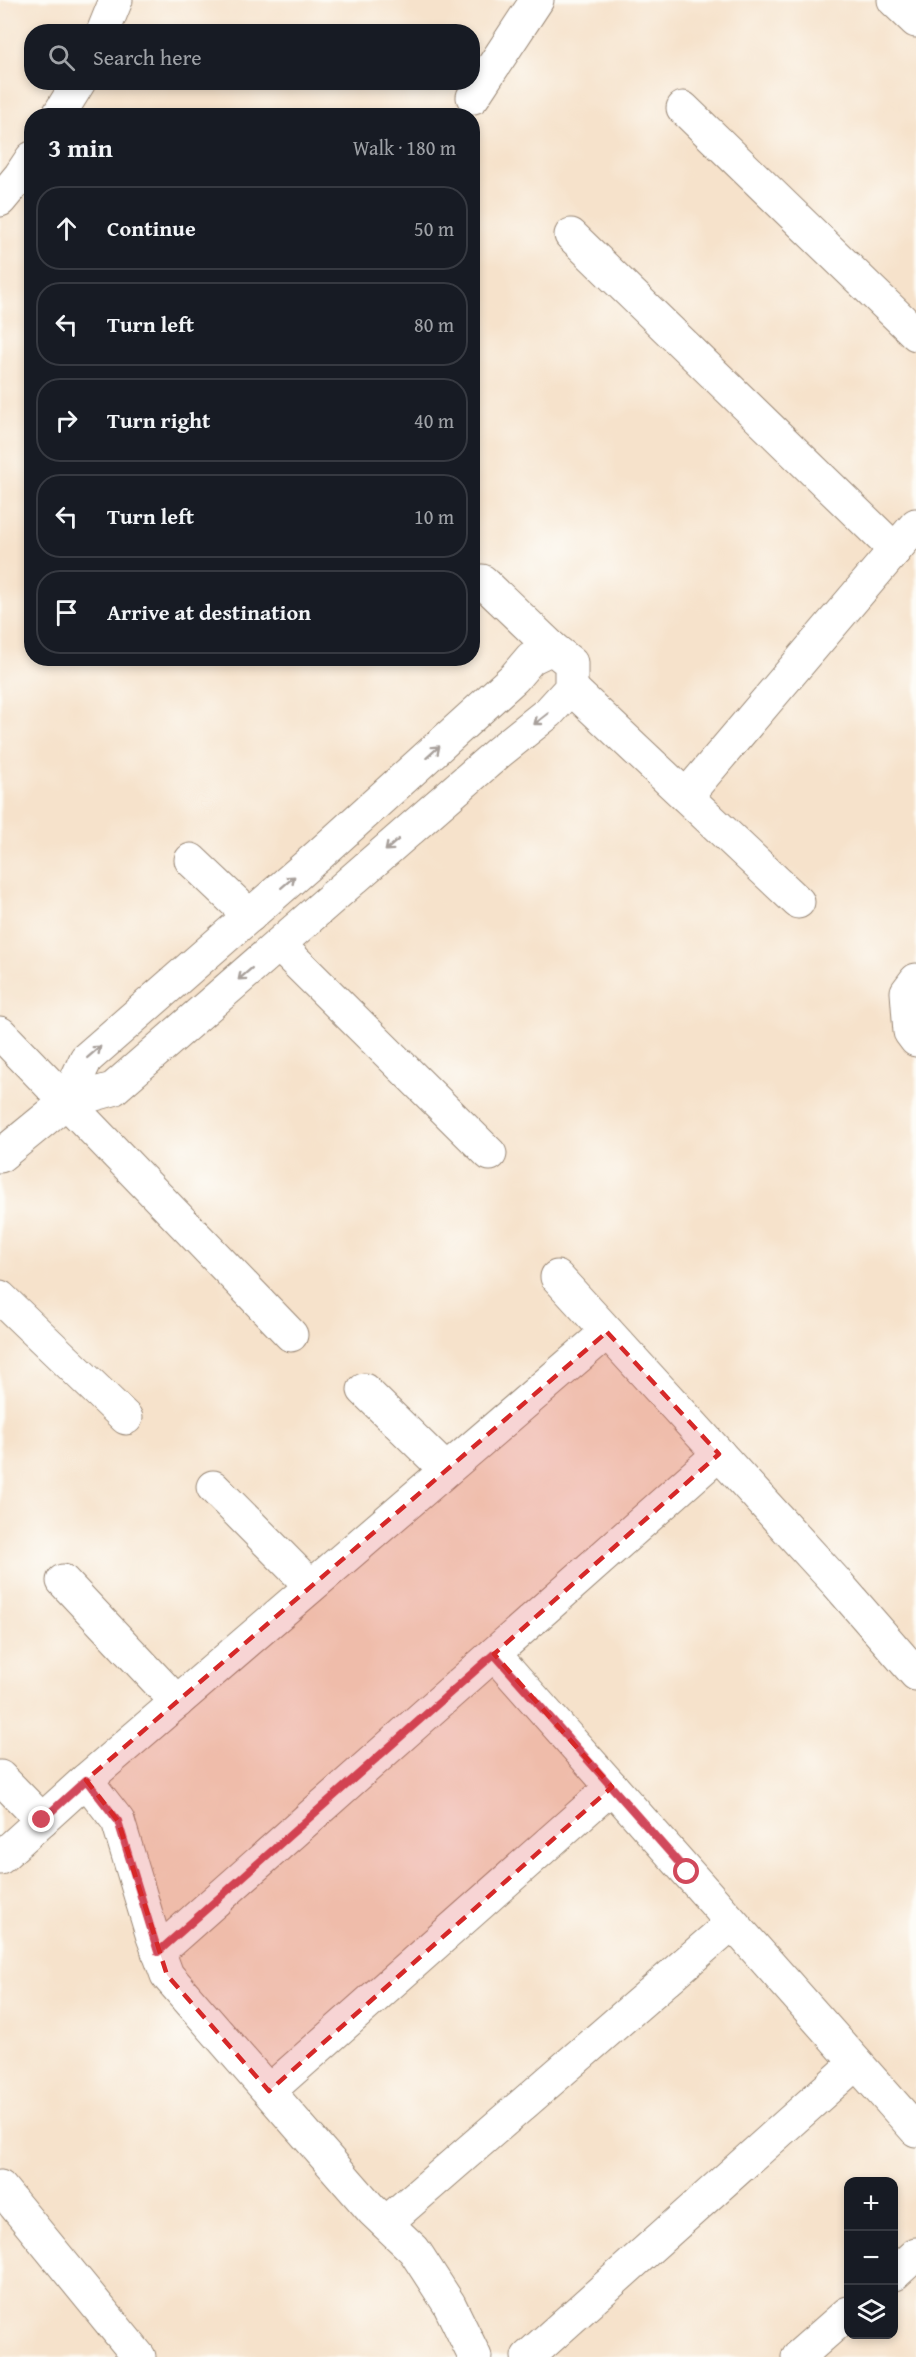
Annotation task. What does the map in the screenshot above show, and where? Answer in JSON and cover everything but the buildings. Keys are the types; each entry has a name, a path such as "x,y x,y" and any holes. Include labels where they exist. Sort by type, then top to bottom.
{"street":[{"path":"107,24 116,0"},
{"path":"480,86 537,0"},
{"path":"894,0 916,21"},
{"path":"63,108 75,90"},
{"path":"473,97 478,90"},
{"path":"683,108 916,334"},
{"path":"570,235 895,550"},
{"path":"686,796 916,525"},
{"path":"0,1156 66,1102 113,1089 499,752 549,712 571,688 571,663 552,648 482,581"},
{"path":"66,1102 86,1059 250,916 514,678 531,658 552,648"},
{"path":"571,688 798,903"},
{"path":"191,860 250,916"},
{"path":"279,945 490,1155"},
{"path":"916,980 907,992 910,1032 916,1040"},
{"path":"0,1034 291,1335"},
{"path":"557,1278 836,1582 916,1674"},
{"path":"0,1297 126,1418"},
{"path":"0,1858 86,1780 606,1332"},
{"path":"364,1390 446,1470"},
{"path":"158,1952 719,1454"},
{"path":"213,1488 311,1586"},
{"path":"63,1581 177,1702"},
{"path":"494,1654 916,2130"},
{"path":"0,1778 42,1820"},
{"path":"86,1780 118,1821 167,1975 372,2210 414,2250 449,2304 475,2357"},
{"path":"269,2091 612,1787"},
{"path":"386,2223 732,1923"},
{"path":"528,2357 856,2063"},
{"path":"0,2187 139,2357"},
{"path":"898,2270 916,2254"},
{"path":"798,2357 844,2317"}],"highlighted area":[{"path":"607,1332 719,1454 494,1654 612,1787 269,2091 167,1975 118,1821 86,1780"}],"route":[{"path":"42,1820 86,1780 118,1821 158,1952 494,1654 687,1872"}]}
